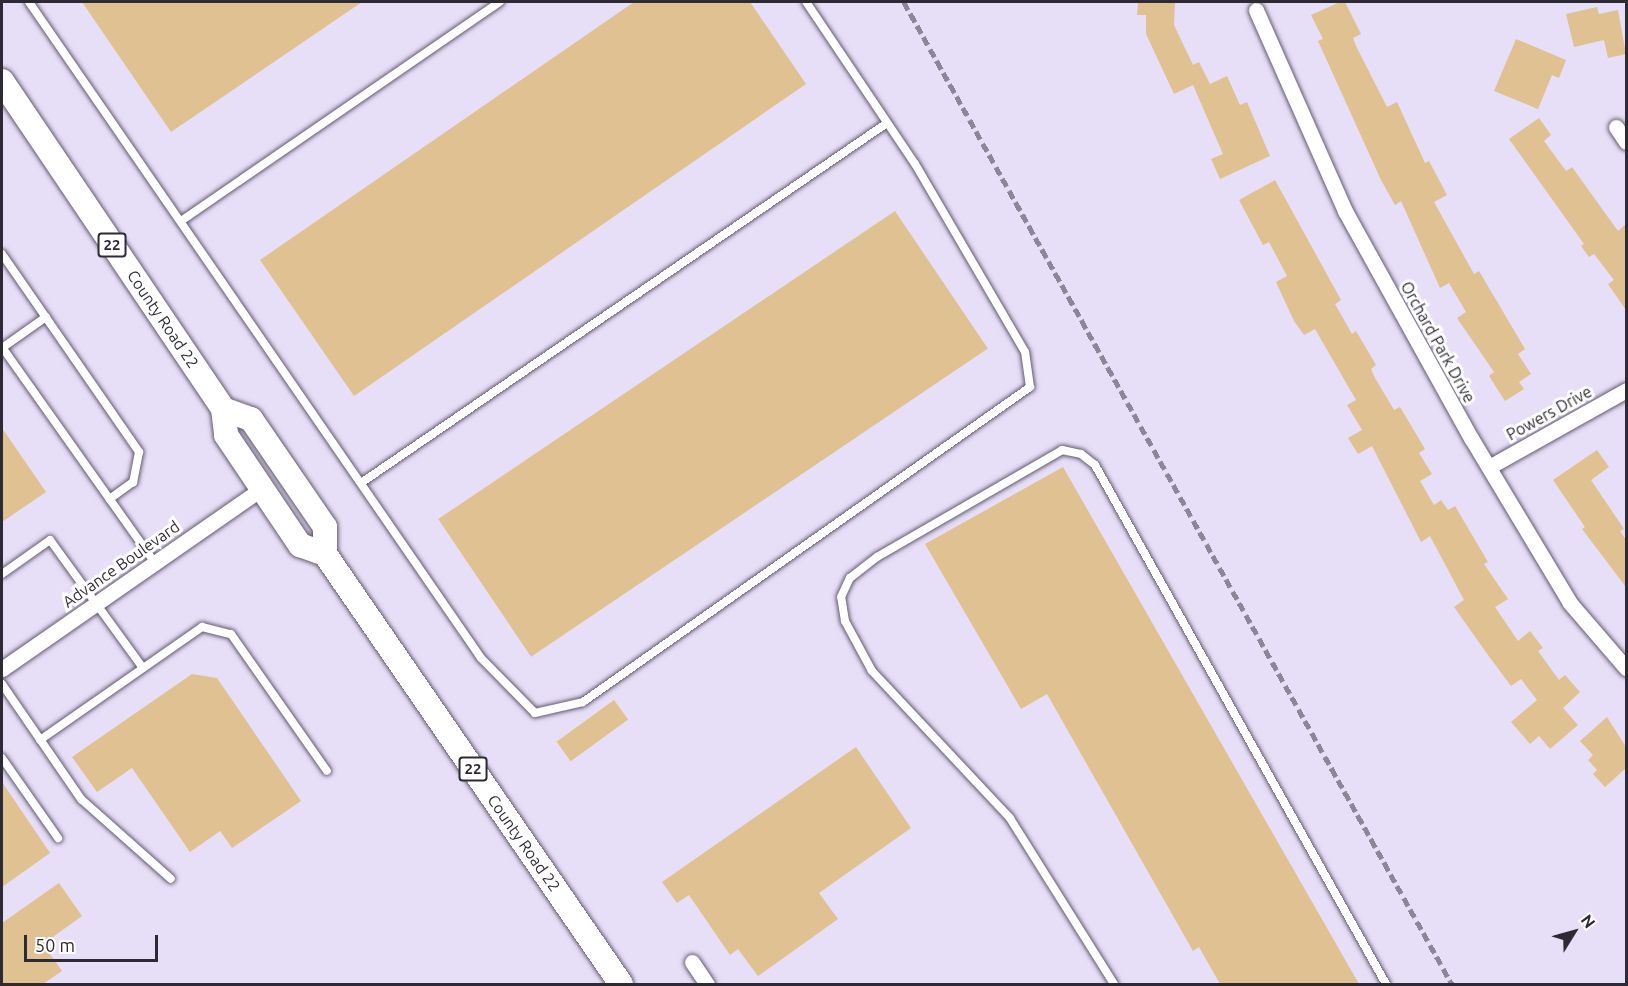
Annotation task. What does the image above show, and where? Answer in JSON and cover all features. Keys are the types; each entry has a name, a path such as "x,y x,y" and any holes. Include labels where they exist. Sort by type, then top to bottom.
{"main road":[{"name":"County Road 22","path":"2,81 224,409 226,435 300,545 325,554 621,984"},
{"path":"224,409 251,419 325,527 325,554"}],"street":[{"name":"Orchard Park Drive","path":"1256,10 1345,211 1489,467 1570,603 1626,668"},
{"path":"1616,127 1626,142"},
{"name":"Powers Drive","path":"1489,467 1626,390"},
{"name":"Advance Boulevard","path":"2,669 262,488"},
{"path":"692,962 707,984"}],"lane":[{"path":"29,2 481,658 535,713 584,702 1030,387 1025,352 887,123 806,2"},
{"path":"181,221 500,2"},
{"path":"361,483 887,123"},
{"path":"2,254 140,452 133,482 110,499"},
{"path":"46,317 2,347 155,563"},
{"path":"1114,984 1010,818 872,672 845,621 841,597 850,578 877,557 1062,450 1081,454 1105,482 1386,984"},
{"path":"2,574 50,540 143,668"},
{"path":"40,740 202,627 231,634 327,771"},
{"path":"2,684 81,799 171,879"},
{"path":"2,758 58,838"}],"building":[{"path":"82,2 362,2 171,132"},
{"path":"634,2 750,2 806,84 354,396 260,260"},
{"path":"1138,2 1175,2 1174,25 1193,65 1199,62 1210,84 1227,76 1240,105 1247,102 1270,156 1220,179 1211,159 1223,154 1193,85 1174,94 1146,34 1146,15 1137,15"},
{"path":"1345,2 1361,34 1353,38 1387,107 1397,102 1425,163 1429,161 1447,195 1434,202 1474,274 1479,271 1525,349 1518,354 1531,374 1519,382 1524,389 1505,401 1489,376 1494,372 1457,318 1466,312 1449,283 1440,288 1401,201 1395,205 1381,180 1318,41 1323,39 1311,15"},
{"path":"1597,7 1599,14 1618,10 1626,54 1608,58 1604,40 1574,47 1566,14"},
{"path":"1516,39 1566,60 1559,78 1552,75 1538,109 1494,91"},
{"path":"1539,118 1551,135 1544,141 1566,171 1572,167 1618,231 1626,224 1626,310 1608,284 1614,280 1594,254 1589,257 1581,246 1584,244 1509,139"},
{"path":"1275,180 1341,300 1335,304 1352,334 1356,331 1376,365 1371,369 1375,378 1394,410 1400,407 1425,449 1419,453 1432,474 1420,481 1434,505 1441,500 1448,510 1455,506 1488,562 1484,564 1508,599 1495,607 1518,641 1530,631 1543,648 1538,651 1559,680 1565,675 1580,692 1563,708 1578,725 1550,749 1539,736 1530,744 1511,722 1537,700 1521,679 1511,686 1454,607 1464,600 1430,536 1421,542 1372,446 1358,454 1348,438 1362,430 1347,405 1356,400 1315,329 1304,335 1294,321 1276,282 1287,276 1269,242 1263,245 1239,200"},
{"path":"895,211 988,349 531,657 438,519"},
{"path":"2,428 46,492 2,522"},
{"path":"1597,450 1609,467 1591,480 1624,529 1620,531 1626,540 1626,587 1582,529 1585,527 1553,480"},
{"path":"1063,467 1359,984 1220,984 1199,947 1193,951 1047,694 1021,709 925,544"},
{"path":"192,674 217,678 301,801 232,848 220,831 190,852 132,768 97,792 72,757"},
{"path":"614,700 628,719 571,761 557,742"},
{"path":"1607,717 1626,747 1626,768 1605,787 1593,774 1597,770 1588,760 1593,755 1580,741"},
{"path":"856,747 911,828 819,893 838,919 758,976 738,949 730,955 689,895 677,903 662,882"},
{"path":"2,782 50,853 2,887"},
{"path":"59,883 82,916 43,944 62,971 43,984 2,984 2,923"}],"railway":[{"path":"904,2 1452,984"}]}
